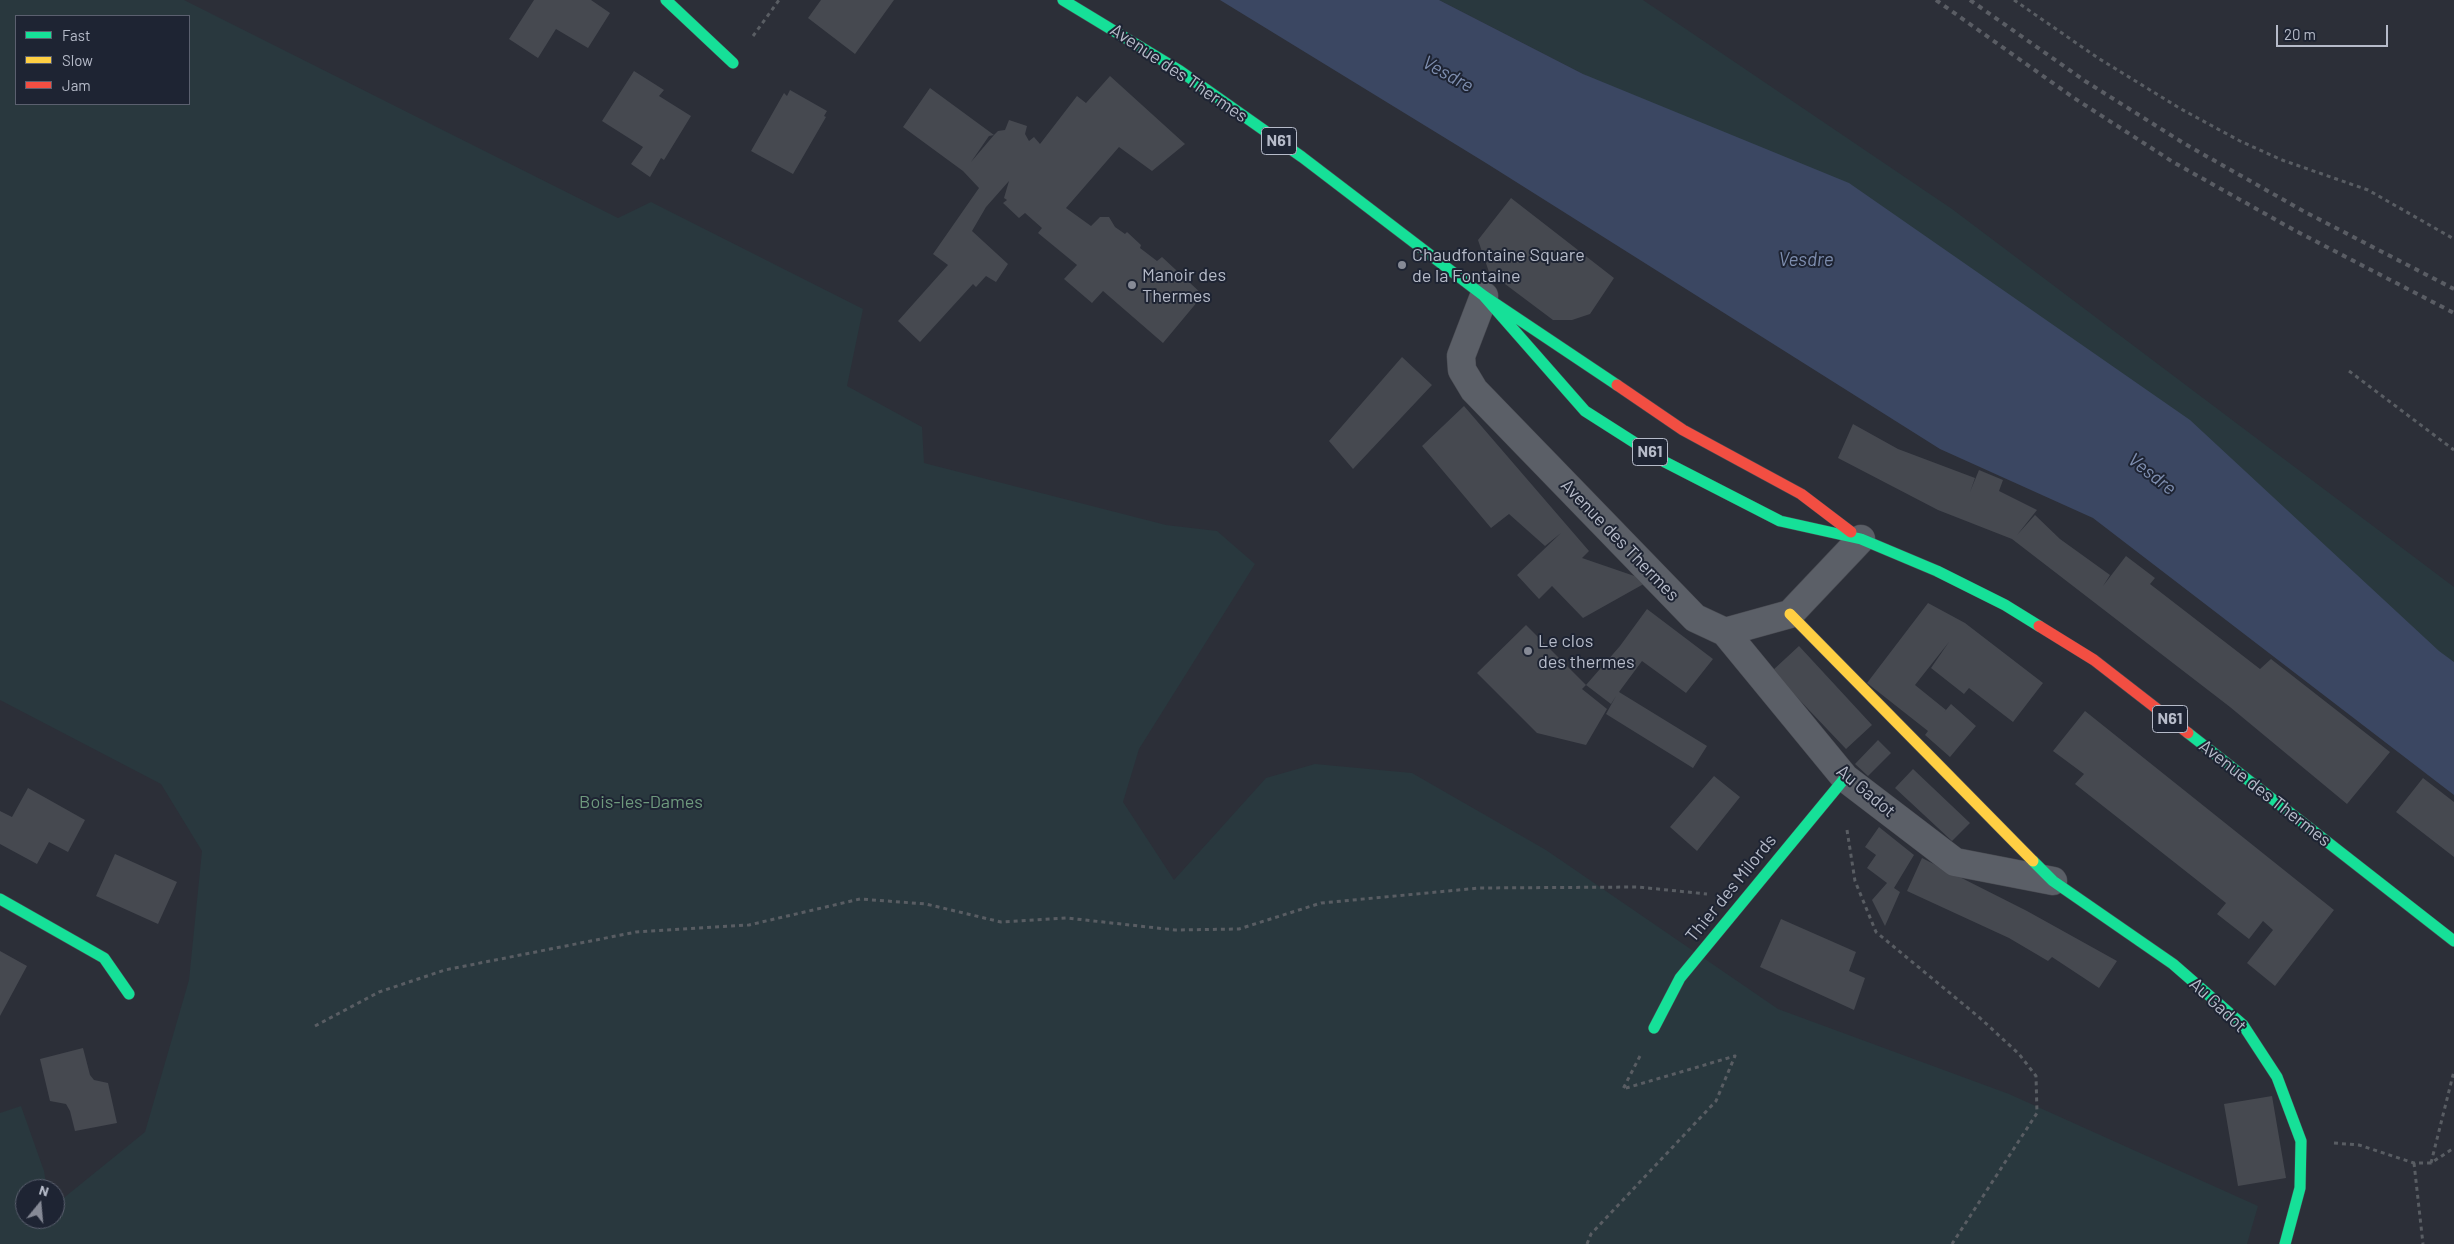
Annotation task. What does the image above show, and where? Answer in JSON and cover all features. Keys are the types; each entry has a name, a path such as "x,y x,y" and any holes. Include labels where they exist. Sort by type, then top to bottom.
{"main road":[{"path":"666,0 733,63"},
{"name":"Avenue des Thermes","path":"1064,0 1180,71 1302,157 1484,296 1683,430 1801,494 1861,539"},
{"name":"Avenue des Thermes","path":"1484,296 1585,411 1665,462 1780,521 1861,539 1937,571 2005,605 2094,660 2454,941"},
{"name":"Au Gadot","path":"1790,614 2052,881 2173,964 2244,1025 2277,1077 2302,1141 2300,1188 2285,1244"},
{"name":"Thier des Milords","path":"1654,1028 1680,978 1845,778"},
{"path":"0,899 104,958 129,994"}],"street":[{"name":"Avenue des Thermes","path":"1484,296 1461,356 1462,370 1474,390 1695,618 1725,632"},
{"path":"1725,632 1790,614 1861,539"},
{"name":"Au Gadot","path":"1725,632 1845,778 1955,862 2052,881"}],"path":[{"path":"733,63 779,0"},
{"path":"2014,0 2098,58 2223,132 2282,160 2368,190 2454,239"},
{"path":"2348,371 2454,450"},
{"path":"1845,778 1843,808 1854,881 1876,932 1945,986 2019,1054 2036,1076 2037,1113 1952,1244"},
{"path":"315,1026 379,992 445,970 636,932 749,925 860,899 926,904 1001,922 1067,918 1176,930 1238,929 1321,904 1480,888 1638,887 1745,898"},
{"path":"1587,1244 1591,1234 1716,1101 1736,1056 1623,1089 1654,1028"},
{"path":"2431,1163 2454,1071"},
{"path":"2302,1141 2359,1145 2414,1163 2431,1163 2454,1148"},
{"path":"2414,1163 2423,1244"}],"green space":[{"name":"Bois-les-Dames","path":"0,0 184,0 618,218 651,202 863,309 847,386 922,427 924,463 1166,525 1217,531 1255,564 1139,749 1123,802 1174,880 1266,778 1315,764 1412,773 1546,850 1778,1009 2009,1094 2258,1206 2247,1244 0,1244 0,1113 21,1106 45,1179 15,1179 15,1229 65,1229 65,1197 145,1132 189,980 202,851 161,784 0,700"},
{"path":"1439,0 1643,0 1952,209 2454,587 2454,662 1583,74"}],"water":[{"name":"Vesdre","path":"1220,0 1439,0 1583,74 1849,183 2190,420 2439,651 2454,662 2454,795 2093,518 1940,449 1486,163"}],"building":[{"path":"534,0 591,0 610,13 588,48 556,29 538,58 509,39"},
{"path":"821,0 894,0 855,54 808,18"},
{"path":"634,71 664,90 659,96 691,116 664,160 661,158 650,177 631,164 643,147 602,121"},
{"path":"1110,76 1185,144 1152,171 1119,147 1066,208 1091,226 1100,217 1109,217 1115,227 1125,234 1127,232 1141,245 1140,248 1157,261 1162,257 1203,295 1163,343 1103,291 1092,303 1064,279 1077,265 1038,233 1042,228 1025,213 1019,218 1003,203 1007,200 1004,198 1009,181 986,207 972,231 1008,264 996,282 986,276 976,287 973,284 920,342 898,321 948,265 933,254 979,188 963,171 903,127 930,88 994,135 998,131 1005,130 1009,120 1027,126 1025,134 1029,141 1034,137 1040,144 1077,96 1086,103","holes":["994,135 971,162 989,136"]},
{"path":"790,90 827,111 824,116 826,117 793,174 751,151 784,93 787,96"},
{"path":"1511,198 1614,278 1590,314 1572,320 1553,320 1489,272 1478,240"},
{"path":"1402,357 1432,385 1353,469 1329,441"},
{"path":"1464,406 1589,551 1582,558 1649,581 1583,618 1552,586 1539,599 1517,575 1561,533 1545,546 1509,514 1491,528 1422,446"},
{"path":"1853,424 1898,449 1975,478 1970,492 1979,470 2003,480 1999,491 2037,510 2017,535 2035,515 2060,539 2110,575 2103,586 2126,556 2155,578 2150,584 2260,669 2271,659 2390,752 2347,804 2230,707 2012,539 1938,510 1838,458"},
{"path":"1928,603 1965,623 2043,683 2013,722 1969,688 1964,694 1931,668 1949,642 1915,685 1946,710 1951,704 1976,726 1950,757 1925,735 1928,731 1867,683"},
{"path":"1647,609 1713,659 1686,693 1642,661 1619,692 1707,746 1693,768 1606,714 1616,696 1611,704 1586,685 1620,646"},
{"path":"1526,625 1586,685 1582,689 1607,709 1586,745 1537,733 1477,673"},
{"path":"1799,646 1872,725 1846,749 1772,671"},
{"path":"2085,711 2334,910 2275,986 2247,963 2273,930 2263,921 2249,939 2217,914 2226,903 2075,784 2084,774 2053,751"},
{"path":"1878,740 1891,753 1868,776 1855,764"},
{"path":"1913,769 1970,823 1952,841 1895,788"},
{"path":"1714,776 1740,797 1697,851 1670,827"},
{"path":"2423,778 2454,802 2454,857 2396,812"},
{"path":"28,788 85,820 68,852 49,842 37,864 0,844 0,811 12,817"},
{"path":"1879,827 1914,855 1894,888 1900,892 1885,926 1872,900 1887,883 1867,868 1876,855 1865,847"},
{"path":"115,854 177,882 158,924 96,896"},
{"path":"1922,858 2027,911 2117,961 2099,988 2052,957 2048,961 2009,938 1907,891"},
{"path":"1781,919 1856,952 1849,971 1865,978 1854,1010 1760,967"},
{"path":"0,951 27,966 0,1016"},
{"path":"83,1048 90,1075 94,1080 108,1083 117,1123 75,1131 70,1111 66,1104 50,1101 40,1059"},
{"path":"2272,1096 2286,1178 2238,1186 2224,1104"}],"railway":[{"path":"1936,0 2074,98 2173,162 2294,230 2454,313"},
{"path":"1970,0 2085,81 2185,144 2305,212 2454,289"}],"traffic: fast":[{"path":"666,0 733,63"},
{"path":"1063,0 1180,71 1302,157 1484,296 1617,385"},
{"path":"1484,296 1585,411 1665,462 1780,521 1861,539 1937,571 2005,605 2039,626"},
{"path":"2188,733 2454,941"},
{"path":"1654,1028 1680,978 1845,778"},
{"path":"2033,861 2053,881 2173,964 2243,1025 2277,1077 2301,1141 2300,1188 2285,1244"},
{"path":"0,899 104,958 129,994"}],"traffic: slow":[{"path":"1790,614 2033,861"}],"traffic: jam":[{"path":"1617,385 1683,430 1801,494 1851,532"},
{"path":"2039,626 2094,660 2188,733"}],"place":[{"name":"Chaudfontaine Square de la Fontaine","path":"1402,265"},
{"name":"Manoir des Thermes","path":"1132,285"},
{"name":"Le clos des thermes","path":"1528,651"}]}
